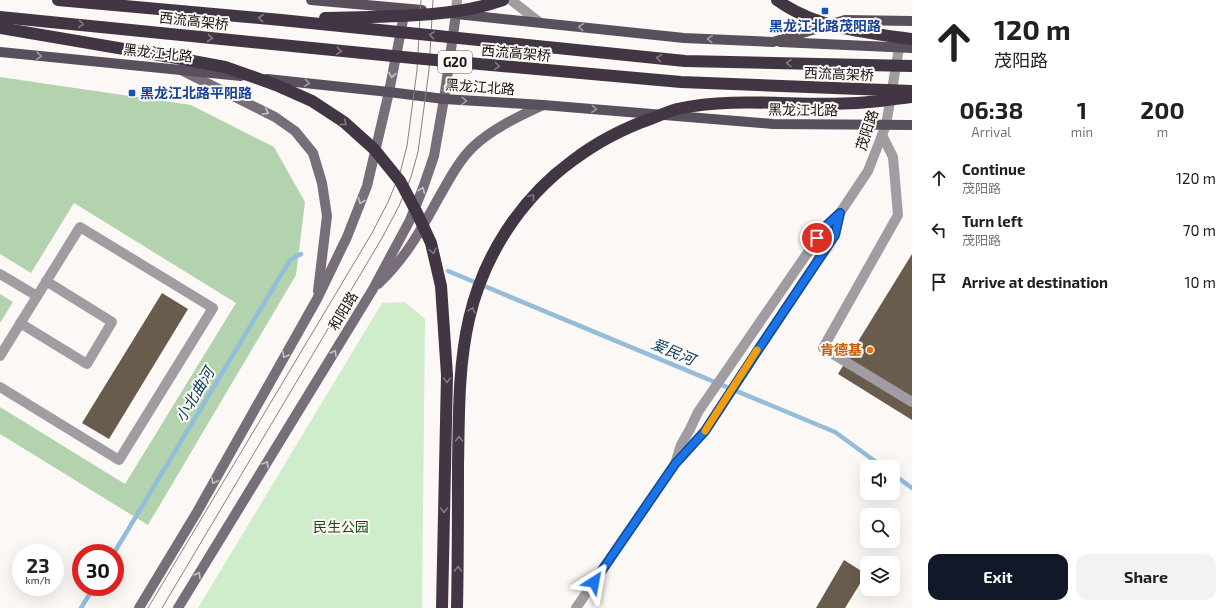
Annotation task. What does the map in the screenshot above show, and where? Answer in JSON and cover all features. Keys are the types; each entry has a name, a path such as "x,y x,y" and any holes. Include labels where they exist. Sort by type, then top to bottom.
{"highway":[{"name":"西流高架桥","path":"58,0 281,20 685,60 912,66"},
{"path":"281,20 435,14 488,5 503,0"},
{"path":"777,0 808,17 825,23 871,34 912,39"},
{"name":"西流高架桥","path":"0,17 413,58 681,82 912,91"},
{"path":"0,28 225,67 276,85 312,101 344,122 374,149 400,181 418,212 431,243 441,286 447,375 442,608"},
{"path":"457,608 459,414 462,364 469,319 481,280 493,253 510,226 534,194 559,170 589,148 625,128 676,110 718,103 856,104 912,97"}],"main road":[{"path":"311,0 406,5 456,14 684,38 912,48"},
{"name":"和阳路","path":"139,608 197,512 317,300 347,237 367,186 389,92 406,5"},
{"name":"和阳路","path":"178,608 373,289 410,220 434,156 456,14"},
{"path":"773,42 845,20 912,21"},
{"name":"黑龙江北路","path":"0,52 444,99 543,105 773,124 912,125"},
{"path":"181,70 275,116 295,131 313,154 322,183 326,216 317,300"},
{"path":"373,289 393,270 418,234 454,171 475,145 503,125 543,105"}],"street":[{"name":"和阳路","path":"456,14 457,0"},
{"path":"511,0 539,22"},
{"name":"茂阳路","path":"675,464 681,444 698,412 826,226 840,213 868,171 886,125 899,48"},
{"path":"882,135 893,157 898,215 823,348 912,402"},
{"name":"茂阳路","path":"675,464 705,431 714,415 835,235 840,213"},
{"path":"0,356 80,227 213,308 119,460 0,387"},
{"path":"0,274 37,296"},
{"path":"20,323 87,364 112,322 46,281"},
{"path":"576,608 675,464"}],"green space":[{"path":"0,77 191,105 274,147 305,202 296,275 148,525 0,434 0,407 125,484 236,303 74,203 31,273 0,254"},
{"path":"0,294 13,302 0,323"},
{"name":"民生公园","path":"405,302 425,319 422,608 198,608 382,303"}],"building":[{"path":"912,254 912,420 838,374"},
{"path":"162,293 188,309 109,439 82,423"},
{"path":"844,560 860,570 860,584 845,608 816,608"}],"waterway":[{"name":"小北曲河","path":"119,544 290,260 301,254"},
{"name":"爱民河","path":"448,271 835,432 873,460"},
{"name":"爱民河","path":"900,479 912,488"},
{"name":"小北曲河","path":"81,608 88,596"}],"tram line":[{"path":"148,608 372,233 388,202 400,173 407,146 417,70 421,0"},
{"path":"162,608 382,238 399,206 411,177 418,152 429,70 433,0"}],"slow traffic":[{"path":"705,431 757,350"}],"place":[{"name":"黑龙江北路茂阳路","path":"825,11"},
{"name":"黑龙江北路平阳路","path":"132,93"},
{"name":"肯德基","path":"870,350"}],"route":[{"path":"594,582 675,464 705,431 714,415 835,235 840,213 826,226 817,238"}]}
